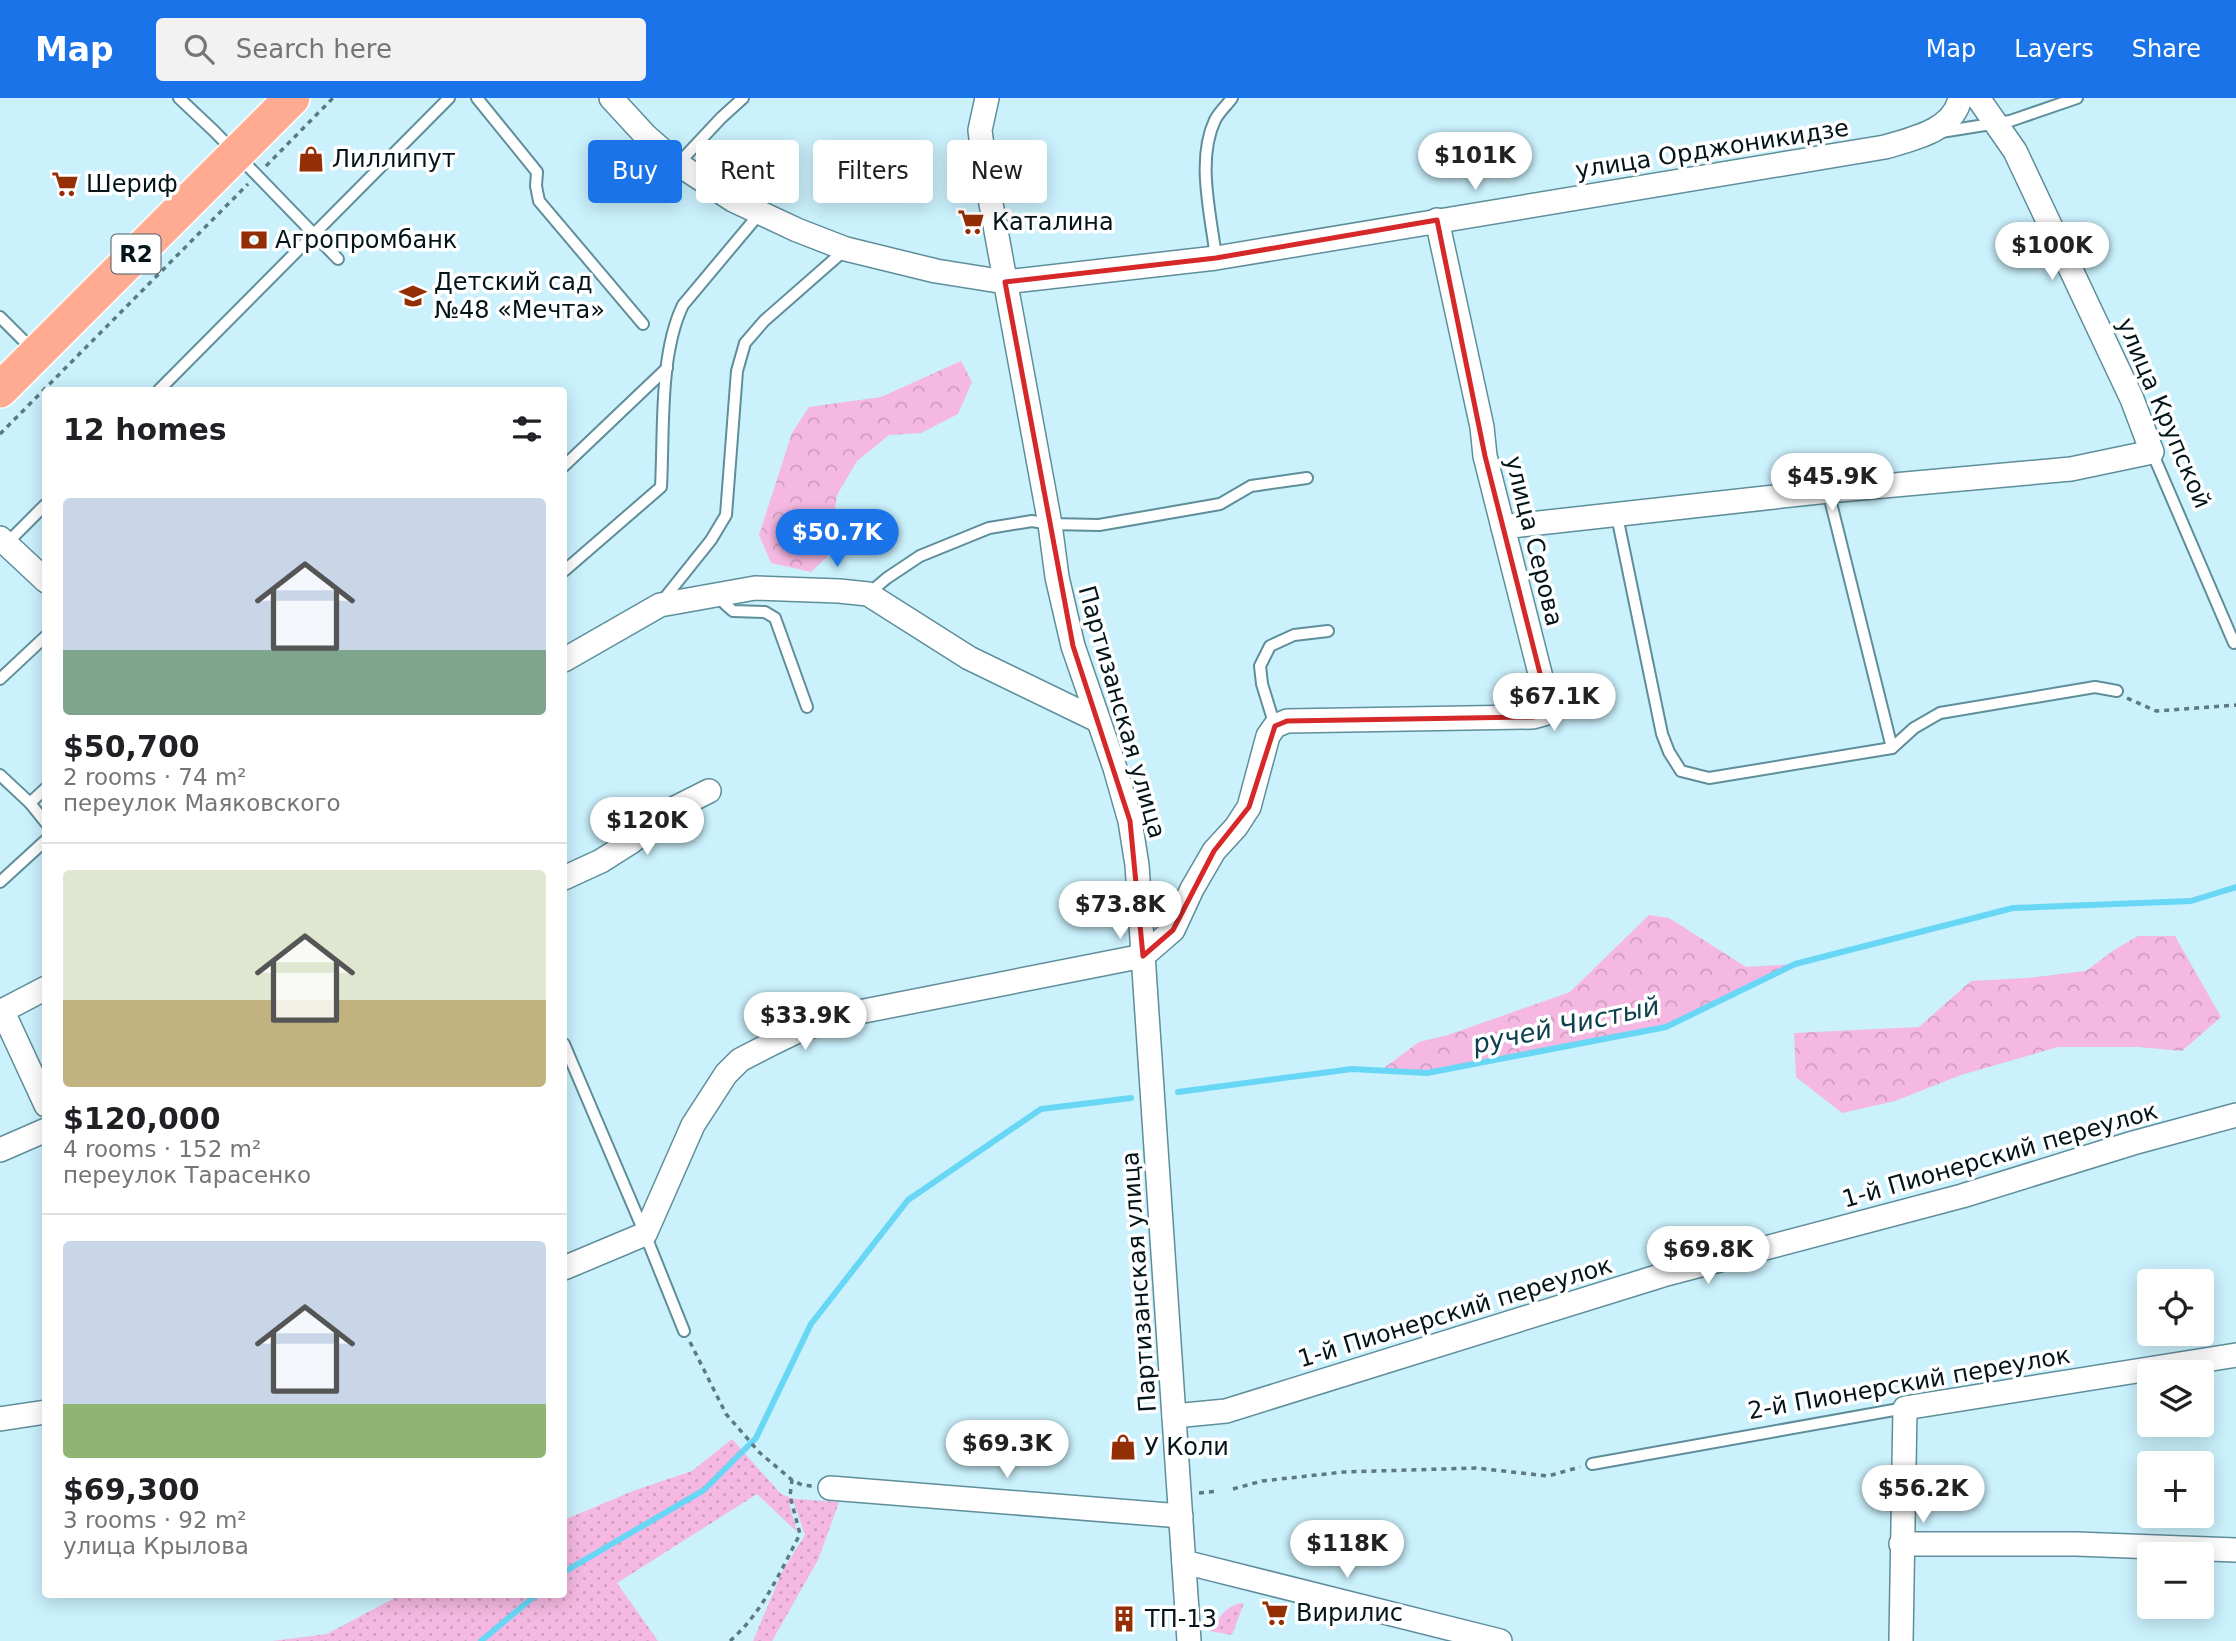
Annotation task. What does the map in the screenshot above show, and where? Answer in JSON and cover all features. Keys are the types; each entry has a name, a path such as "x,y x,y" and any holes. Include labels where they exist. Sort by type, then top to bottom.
{"main road":[{"name":"R2","path":"0,390 36,354 246,165 292,98"}],"street":[{"name":"улица Орджоникидзе","path":"611,98 651,140"},
{"name":"Партизанская улица","path":"987,98 980,130 1004,282 1058,578 1073,646 1115,768 1130,821 1137,866 1189,1641"},
{"name":"улица Орджоникидзе","path":"682,167 733,200 846,249 936,271 1004,282 1216,258 1885,147 1927,134 1947,120 1959,105 1960,98"},
{"name":"улица Крупской","path":"1978,98 2015,152 2027,176 2132,399 2152,452"},
{"name":"улица Серова","path":"1275,726 1287,721 1533,717 1544,715 1548,705 1485,456 1482,427 1437,220"},
{"path":"1503,527 1828,491 2071,470 2152,452"},
{"path":"2,544 42,578"},
{"path":"567,658 660,605 755,588 868,594 970,658 1097,720"},
{"path":"567,1267 645,1234 693,1125 726,1074 740,1060 802,1029 849,1014 1143,956 1173,930 1214,851 1236,827 1249,807 1268,736 1275,726"},
{"path":"567,877 601,861 631,842 671,810 709,791"},
{"path":"42,990 1,1012 42,1097"},
{"name":"1-й Пионерский переулок","path":"1174,1416 1226,1411 1663,1275 1962,1196 2133,1143 2236,1115"},
{"path":"0,1150 42,1132"},
{"name":"2-й Пионерский переулок","path":"1905,1408 2236,1355"},
{"path":"1901,1641 1905,1408"},
{"path":"0,1419 42,1413"},
{"path":"831,1488 1181,1516"},
{"path":"1901,1544 2076,1544 2236,1550"},
{"path":"1184,1562 1500,1641"}],"lane":[{"path":"179,98 338,259"},
{"path":"162,387 449,98"},
{"path":"477,98 537,172 536,186 540,201 643,324"},
{"path":"682,160 743,98"},
{"path":"1216,258 1206,152 1216,117 1232,98"},
{"name":"улица Орджоникидзе","path":"1927,134 1997,124 2077,98"},
{"path":"567,568 661,487 667,368 674,323 683,305 760,213"},
{"path":"660,605 711,540 726,515 737,372 745,343 764,321 846,249"},
{"path":"0,317 36,354"},
{"path":"567,463 667,368"},
{"name":"улица Крупской","path":"2152,452 2234,643"},
{"path":"868,594 920,556 989,528 1032,520 1050,524 1098,525 1220,504 1251,486 1307,478"},
{"path":"1828,491 1892,748"},
{"path":"2,544 42,508"},
{"path":"1617,516 1662,734 1681,771 1709,778 1892,748 1913,728 1940,713 2095,687 2117,691"},
{"path":"721,593 725,604 733,611 765,612 775,618 807,707"},
{"path":"1275,726 1262,684 1260,666 1270,646 1294,635 1328,631"},
{"path":"0,679 42,640"},
{"path":"0,775 42,818"},
{"path":"30,803 42,792"},
{"path":"0,882 42,844"},
{"path":"567,1051 684,1331"},
{"name":"2-й Пионерский переулок","path":"1592,1464 1905,1408"}],"path":[{"path":"43,387 246,165 333,98"},
{"path":"0,434 42,388"},
{"path":"2117,691 2134,703 2156,711 2236,705"},
{"path":"684,1331 726,1414 738,1430 792,1480 802,1485 831,1488"},
{"path":"1233,1489 1262,1481 1344,1472 1476,1468 1548,1476 1592,1464"},
{"path":"730,1641 749,1625 766,1600 800,1534 790,1496 792,1480"}],"highlighted area":[{"path":"1437,220 1485,456 1548,705 1544,714 1533,717 1287,721 1275,726 1249,807 1214,851 1173,930 1143,956 1130,821 1073,646 1005,282 1216,258"}],"green space":[{"path":"961,361 972,382 958,414 921,433 889,435 857,461 837,495 827,557 811,572 771,563 759,535 792,433 809,407 881,397"},
{"path":"1649,915 1669,918 1746,967 1795,964 1666,1027 1427,1073 1380,1071 1419,1042 1448,1035 1570,992"},
{"path":"2138,936 2175,936 2221,1017 2182,1051 2139,1047 2058,1047 1961,1075 1895,1101 1842,1113 1796,1077 1794,1033 1919,1027 1971,981 2086,971"},
{"path":"732,1439 781,1494 794,1499 839,1502 818,1560 772,1641 753,1641 782,1572 805,1535 794,1503 789,1503 797,1532 757,1494 617,1583 658,1641 272,1641 327,1634 394,1598 567,1598 567,1519 633,1491 692,1471"},
{"path":"1244,1603 1232,1635 1210,1631 1228,1609"}],"waterway":[{"name":"ручей Чистый","path":"1178,1092 1352,1069 1427,1073 1666,1027 1795,964 2013,908 2191,901 2236,887"},
{"name":"ручей Чистый","path":"567,1570 704,1490 756,1438 811,1324 908,1200 1041,1109 1131,1098"},
{"name":"ручей Чистый","path":"481,1641 532,1598"}],"place":[{"name":"Лиллипут","path":"311,159"},
{"name":"Шериф","path":"65,184"},
{"name":"Каталина","path":"971,222"},
{"name":"Агропромбанк","path":"254,240"},
{"name":"Детский сад №48 «Мечта»","path":"413,296"},
{"name":"У Коли","path":"1123,1447"},
{"name":"Вирилис","path":"1275,1613"},
{"name":"ТП-13","path":"1124,1619"}]}
